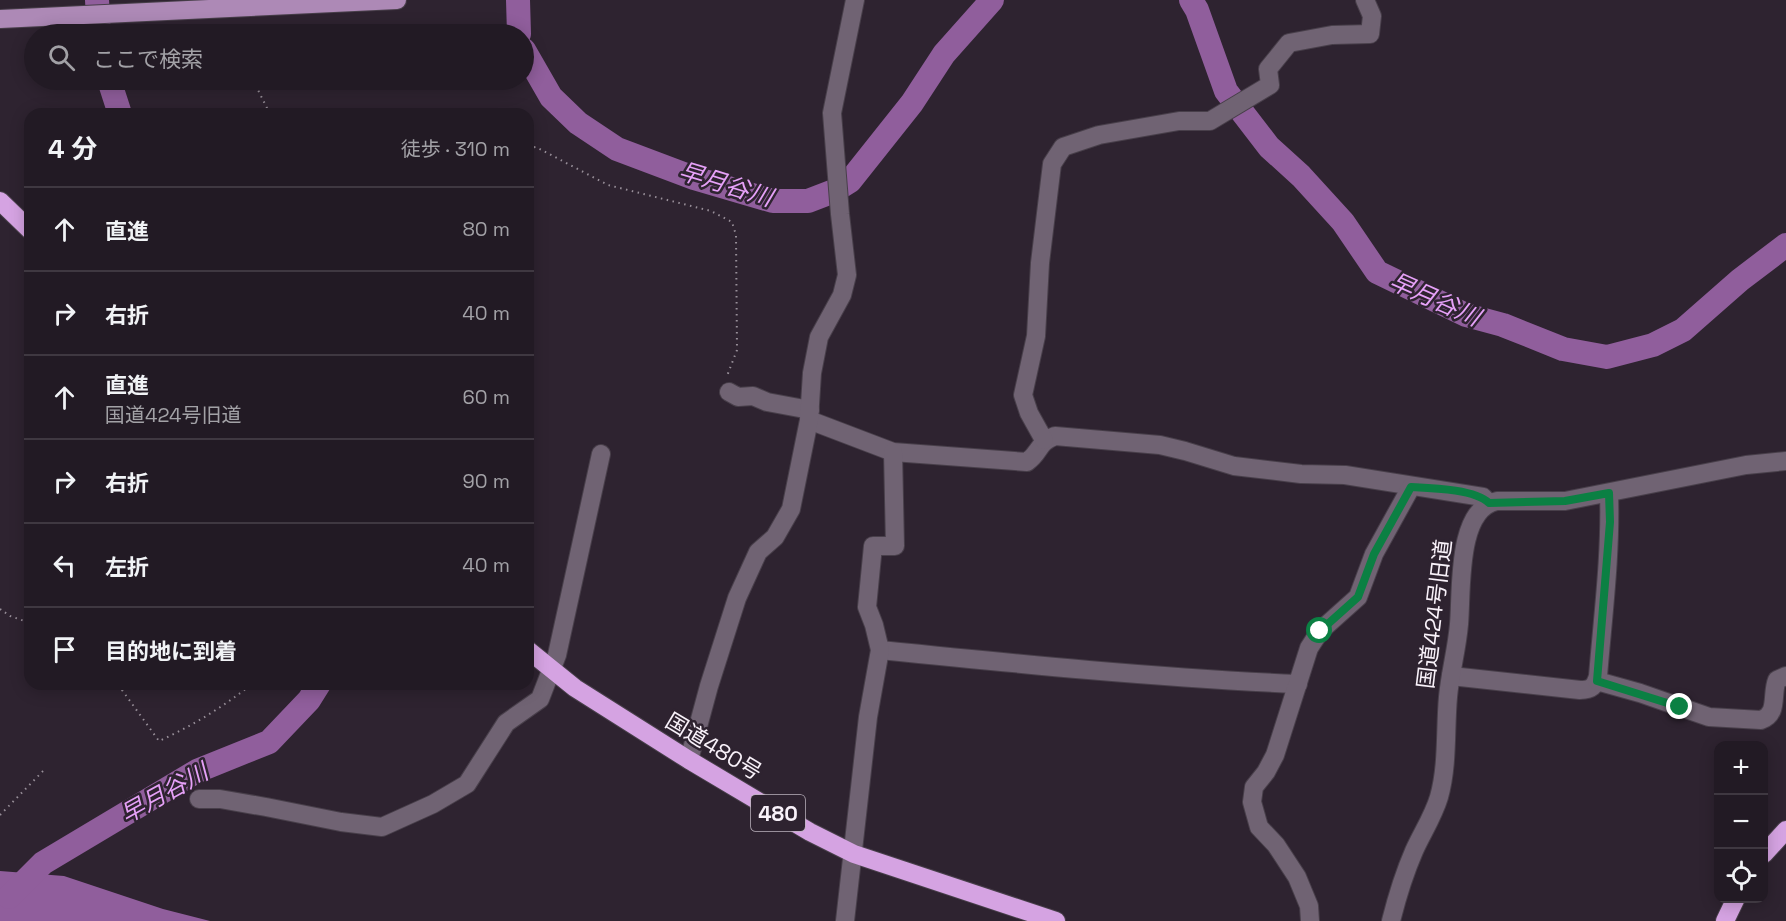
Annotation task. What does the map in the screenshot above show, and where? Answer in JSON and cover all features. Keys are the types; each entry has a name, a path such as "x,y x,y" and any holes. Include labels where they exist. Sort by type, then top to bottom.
{"highway":[{"path":"0,201 24,224"},
{"name":"国道480号","path":"534,655 575,688 689,760 810,832 854,854 1056,921"},
{"path":"1768,850 1786,830"},
{"path":"1725,921 1734,903"}],"main road":[{"path":"0,20 397,0"}],"street":[{"path":"689,760 709,686 737,598 758,552 775,537 791,509 810,415 812,373 819,337 842,295 847,275 832,114 855,0"},
{"path":"1044,440 1029,413 1023,395 1036,336 1040,263 1052,164 1063,147 1099,135 1179,122 1210,121 1270,85 1268,69 1289,44 1332,35 1370,34 1372,16 1365,0"},
{"path":"729,392 738,397 753,396 810,415 893,452 1027,462 1034,457 1044,440 1055,436 1160,445 1234,466 1282,472 1345,475 1483,497 1489,503 1565,501 1746,465 1786,461"},
{"path":"845,921 868,717 880,650 867,607 873,546 895,546 893,452"},
{"path":"199,800 220,800 341,822 382,827 433,804 467,784 506,723 540,699 557,655 601,454"},
{"path":"1310,921 1309,906 1297,877 1276,845 1259,827 1252,802 1254,786 1266,772 1275,755 1309,648 1320,631 1358,597 1374,554 1411,487"},
{"path":"1451,676 1581,690 1592,688 1597,681 1610,522 1609,493"},
{"name":"国道424号旧道","path":"1391,921 1406,870 1433,813 1441,788 1451,676 1459,630 1462,580 1469,530 1479,511 1489,503"},
{"path":"880,650 1072,669 1298,684"},
{"path":"1597,681 1709,717 1761,720 1767,718 1772,711 1777,680 1786,676"}],"path":[{"path":"258,90 267,108"},
{"path":"534,147 608,185 711,211 732,222 736,235 737,350 727,375 729,392"},
{"path":"0,609 10,616 24,621"},
{"path":"122,690 159,741 179,732 244,690"},
{"path":"0,815 45,769"}],"shaded area":[{"path":"0,871 64,876 163,909 210,921 0,921"}],"waterway":[{"name":"早月谷川","path":"97,0 98,24"},
{"name":"早月谷川","path":"518,0 519,24"},
{"name":"早月谷川","path":"534,67 551,97 578,123 617,149 694,178 773,201 808,201 834,191 850,181 912,103 944,54 992,0"},
{"name":"早月谷川","path":"1191,0 1197,10 1226,91 1269,147 1301,176 1343,222 1377,272 1466,315 1503,325 1563,349 1607,357 1653,345 1683,330 1740,280 1786,245"},
{"name":"早月谷川","path":"112,90 118,108"},
{"name":"早月谷川","path":"9,897 43,863 197,771 269,742 309,700 315,690"}],"route":[{"path":"1320,631 1358,597 1374,554 1411,487 1434,488 1483,497 1489,503 1565,501 1609,493 1610,522 1597,681 1680,707"}]}
